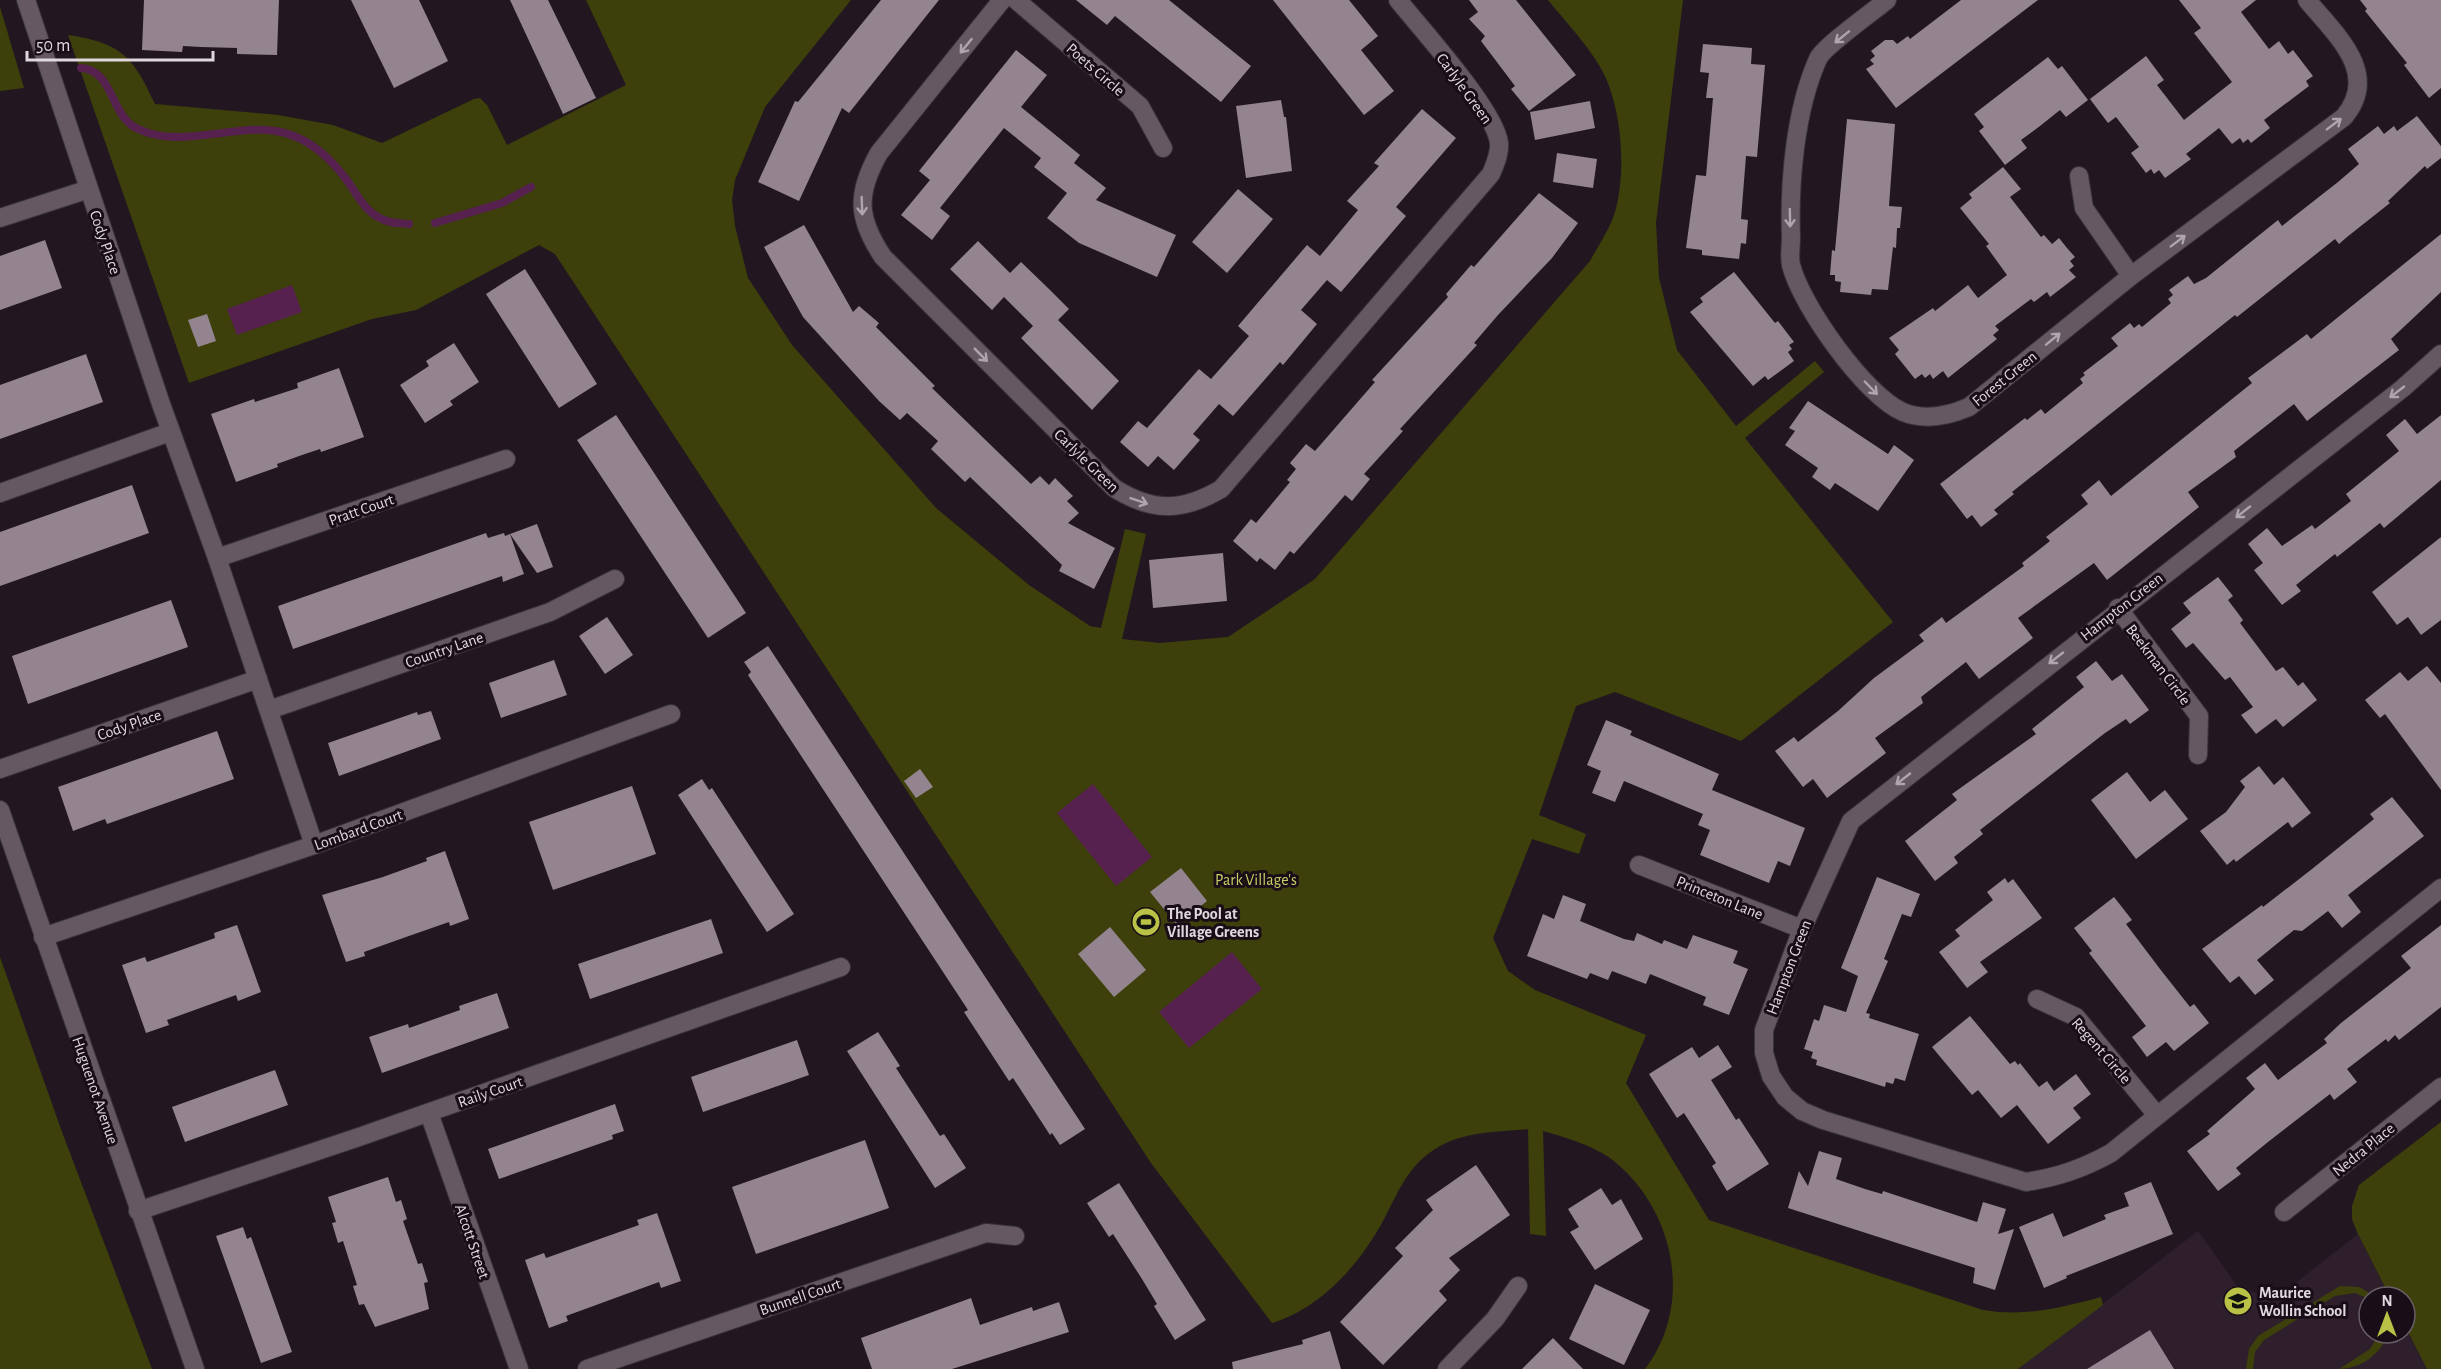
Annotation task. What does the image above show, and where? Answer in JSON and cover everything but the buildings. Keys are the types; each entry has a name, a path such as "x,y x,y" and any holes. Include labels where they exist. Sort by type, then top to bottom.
{"street":[{"name":"Cody Place","path":"26,0 170,432 217,558 314,845"},
{"name":"Carlyle Green","path":"1002,0 879,153 867,175 862,194 862,218 869,237 883,257 1114,488 1133,500 1155,506 1182,506 1202,500 1221,489 1494,166 1499,143 1491,118 1398,0"},
{"name":"Poets Circle","path":"1016,0 1140,106 1163,148"},
{"name":"Forest Green","path":"1887,0 1819,56 1805,100 1795,152 1790,209 1791,265 1823,327 1852,368 1887,404 1904,412 1927,417 1951,414 1969,407 2131,276 2344,117 2354,105 2359,86 2355,64 2307,0"},
{"path":"2079,176 2084,208 2131,276"},
{"name":"Cody Place","path":"0,218 89,189"},
{"name":"Hampton Green","path":"2441,354 2403,388 2118,608 1851,821 1802,929 1769,1012 1764,1030 1764,1053 1771,1076 1785,1097 1802,1111 1823,1120 2026,1182 2059,1177 2084,1168 2110,1153 2441,888"},
{"path":"0,493 170,432"},
{"name":"Pratt Court","path":"217,558 506,459"},
{"name":"Country Lane","path":"269,710 550,612 615,579"},
{"name":"Beekman Circle","path":"2118,608 2199,716 2198,755"},
{"name":"Cody Place","path":"0,769 258,679"},
{"name":"Lombard Court","path":"43,937 314,845 671,714"},
{"name":"Huguenot Avenue","path":"0,810 195,1369"},
{"name":"Princeton Lane","path":"1639,865 1802,929"},
{"name":"Raily Court","path":"138,1211 429,1113 841,967"},
{"name":"Regent Circle","path":"2037,999 2076,1017 2156,1114"},
{"name":"Nedra Place","path":"2284,1212 2441,1087"},
{"name":"Alcott Street","path":"429,1113 519,1369"},
{"name":"Bunnell Court","path":"587,1369 986,1233 1015,1236"},
{"path":"1447,1369 1495,1319 1518,1286"}],"shaded area":[{"path":"292,285 302,312 237,335 227,309"},
{"path":"1093,784 1152,857 1116,886 1057,813"},
{"path":"1232,952 1262,989 1189,1048 1159,1012"},
{"name":"Maurice Wollin School","path":"2198,1231 2237,1286 2259,1294 2279,1292 2293,1285 2358,1234 2384,1285 2357,1285 2357,1345 2415,1345 2427,1369 2018,1369"}],"green space":[{"name":"Park Village's","path":"586,0 851,0 765,107 735,180 732,200 735,226 748,278 792,345 936,508 1029,585 1090,626 1101,628 1125,529 1146,534 1122,639 1160,643 1228,637 1315,579 1590,261 1610,225 1619,195 1621,157 1617,117 1607,80 1599,65 1548,0 1683,0 1656,223 1659,278 1677,350 1736,426 1815,361 1824,372 1745,438 1893,622 1741,741 1615,692 1576,706 1539,815 1586,834 1579,854 1532,839 1493,938 1508,971 1535,990 1646,1035 1626,1083 1709,1220 1983,1310 2028,1312 2057,1308 2101,1297 2103,1305 2018,1369 1645,1369 1660,1344 1669,1317 1673,1288 1671,1260 1664,1232 1652,1206 1636,1182 1607,1156 1581,1143 1543,1131 1546,1236 1530,1234 1528,1129 1461,1137 1429,1153 1412,1170 1373,1237 1350,1269 1337,1283 1307,1307 1272,1323 1151,1163 555,254 539,245 416,310 372,319 189,383 68,35 101,42 123,54 140,74 155,104 278,115 333,125 382,143 480,98 487,105 507,145 626,85"},
{"path":"0,7 24,88 0,91"},
{"path":"0,957 62,1132 152,1369 0,1369"},
{"path":"2441,1122 2441,1369 2427,1369 2415,1345 2417,1345 2417,1285 2384,1285 2357,1232 2352,1219 2352,1206 2359,1185"},
{"path":"2340,1286 2357,1287 2357,1294 2335,1296 2264,1340 2255,1352 2253,1369 2246,1369 2249,1349 2258,1336"},
{"path":"2372,1345 2382,1345 2375,1354 2362,1363 2339,1369"}],"waterway":[{"path":"81,68 99,76 106,84 121,113 136,128 155,135 174,137 256,130 275,131 294,136 309,144 329,160 373,214 389,222 409,224"},
{"path":"435,223 502,203 531,187"}],"place":[{"name":"The Pool at Village Greens","path":"1146,922"},
{"name":"Maurice Wollin School","path":"2238,1301"}]}
